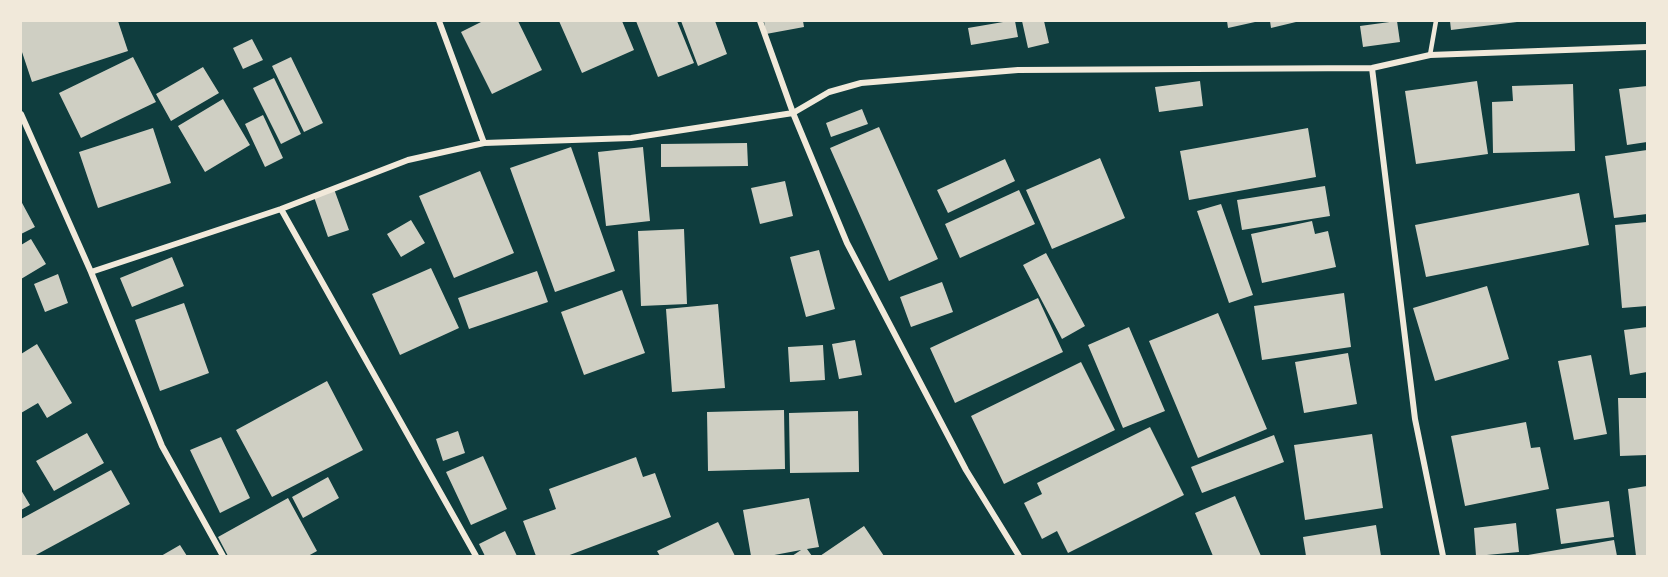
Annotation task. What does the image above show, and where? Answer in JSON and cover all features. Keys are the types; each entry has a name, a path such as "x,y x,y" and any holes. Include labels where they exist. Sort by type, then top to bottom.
{"street":[{"path":"439,21 484,143"},
{"path":"760,21 793,113 847,243 966,470 1019,556"},
{"path":"91,272 281,209 408,160 484,143 631,138 793,113 829,92 861,83 1018,70 1372,68 1430,55 1647,47"},
{"path":"1372,68 1415,419 1443,556"},
{"path":"21,114 91,272 162,446 223,556"},
{"path":"281,209 476,556"}],"lane":[{"path":"1430,55 1436,21"}],"building":[{"path":"21,21 118,21 128,51 32,82 21,49"},
{"path":"483,21 518,21 542,70 492,94 461,32"},
{"path":"559,21 622,21 634,50 582,73"},
{"path":"636,21 677,21 694,63 658,77"},
{"path":"681,21 715,21 727,54 698,66"},
{"path":"764,21 803,21 804,27 766,34"},
{"path":"1015,21 1018,37 971,45 968,28"},
{"path":"1022,21 1044,21 1049,43 1028,48"},
{"path":"1227,21 1254,21 1255,22 1228,28"},
{"path":"1270,21 1296,21 1296,22 1271,28"},
{"path":"1397,21 1400,42 1363,47 1360,26"},
{"path":"1450,21 1517,21 1517,22 1451,30"},
{"path":"252,39 263,60 243,69 233,48"},
{"path":"133,57 156,102 81,138 59,93"},
{"path":"291,57 323,123 304,132 272,66"},
{"path":"203,67 219,93 171,121 156,94"},
{"path":"274,78 301,134 281,144 253,88"},
{"path":"1200,81 1203,106 1159,112 1155,87"},
{"path":"1477,81 1488,154 1416,164 1405,91"},
{"path":"1573,84 1575,151 1493,153 1492,102 1513,101 1512,86"},
{"path":"1647,86 1647,142 1627,145 1619,89"},
{"path":"223,99 250,145 205,172 178,126"},
{"path":"862,109 868,124 831,137 826,123"},
{"path":"263,115 283,158 265,167 245,124"},
{"path":"879,127 938,259 889,281 830,148"},
{"path":"153,128 171,183 98,208 79,152"},
{"path":"1308,128 1316,177 1189,200 1180,151"},
{"path":"747,143 748,166 661,167 661,144"},
{"path":"571,147 615,271 555,292 510,168"},
{"path":"643,147 650,221 606,226 598,152"},
{"path":"1647,150 1647,214 1614,218 1605,156"},
{"path":"1100,158 1125,218 1052,249 1026,190"},
{"path":"1005,159 1015,181 948,213 937,190"},
{"path":"480,171 514,253 454,278 419,196"},
{"path":"785,181 793,216 760,224 751,188"},
{"path":"1325,186 1330,216 1242,230 1237,200"},
{"path":"334,189 349,230 328,237 314,197"},
{"path":"1019,190 1035,224 960,258 945,224"},
{"path":"1579,193 1589,245 1426,277 1415,225"},
{"path":"21,201 35,227 21,234"},
{"path":"1221,204 1253,295 1229,303 1197,211"},
{"path":"411,220 425,243 401,257 387,234"},
{"path":"1312,221 1315,234 1328,231 1336,267 1262,283 1251,234"},
{"path":"1647,222 1647,306 1622,308 1615,225"},
{"path":"684,229 687,304 641,306 638,231"},
{"path":"31,239 46,264 21,279 21,245"},
{"path":"819,250 835,309 806,317 790,257"},
{"path":"1046,253 1085,326 1062,339 1023,265"},
{"path":"172,257 184,286 132,307 120,278"},
{"path":"431,268 459,328 400,355 372,294"},
{"path":"537,271 548,302 469,329 458,298"},
{"path":"58,274 68,303 45,312 34,284"},
{"path":"942,282 953,312 911,327 900,297"},
{"path":"1487,286 1509,359 1435,381 1413,308"},
{"path":"622,290 645,353 584,375 561,312"},
{"path":"1344,293 1351,347 1262,360 1254,306"},
{"path":"1038,298 1063,352 955,403 930,348"},
{"path":"184,303 209,373 160,391 135,320"},
{"path":"718,304 725,388 672,392 666,309"},
{"path":"1218,313 1267,429 1198,458 1149,341"},
{"path":"1129,327 1165,411 1123,428 1088,345"},
{"path":"1647,327 1647,372 1630,375 1624,330"},
{"path":"855,340 862,375 839,379 832,344"},
{"path":"37,344 72,403 47,418 38,403 21,413 21,354"},
{"path":"823,345 825,380 790,382 788,347"},
{"path":"1348,353 1357,404 1304,413 1295,362"},
{"path":"1591,355 1607,434 1574,440 1558,361"},
{"path":"1081,362 1115,430 1004,484 971,416"},
{"path":"327,381 363,450 272,497 236,430"},
{"path":"1618,398 1647,398 1647,455 1620,456"},
{"path":"784,410 785,469 708,471 707,412"},
{"path":"858,411 859,472 790,473 789,413"},
{"path":"1526,422 1531,448 1540,447 1549,489 1465,506 1451,436"},
{"path":"1150,427 1184,495 1068,553 1057,531 1042,539 1024,503 1042,494 1037,483"},
{"path":"458,431 465,453 443,461 436,439"},
{"path":"87,433 104,463 54,491 36,461"},
{"path":"1372,434 1383,508 1305,520 1294,445"},
{"path":"1274,435 1284,462 1202,493 1191,467"},
{"path":"221,437 250,498 220,513 190,450"},
{"path":"483,456 507,509 471,525 446,472"},
{"path":"636,457 643,477 655,473 671,517 567,556 536,556 523,521 556,509 549,489"},
{"path":"111,470 130,504 34,556 21,556 21,519"},
{"path":"328,477 339,498 303,518 292,497"},
{"path":"1647,486 1647,556 1636,556 1628,489"},
{"path":"21,490 30,505 21,510"},
{"path":"1235,496 1261,556 1213,556 1195,513"},
{"path":"288,498 317,551 308,556 228,556 218,537"},
{"path":"809,498 819,547 807,549 812,556 792,556 801,550 769,556 751,556 743,510"},
{"path":"1609,501 1614,537 1561,544 1556,509"},
{"path":"718,522 735,556 660,556 657,551"},
{"path":"1516,523 1519,552 1476,556 1474,528"},
{"path":"1376,525 1381,556 1306,556 1303,537"},
{"path":"864,526 884,556 820,556"},
{"path":"505,531 517,556 485,556 479,544"},
{"path":"1614,540 1617,556 1528,556 1528,555"},
{"path":"180,545 187,556 161,556"}]}
